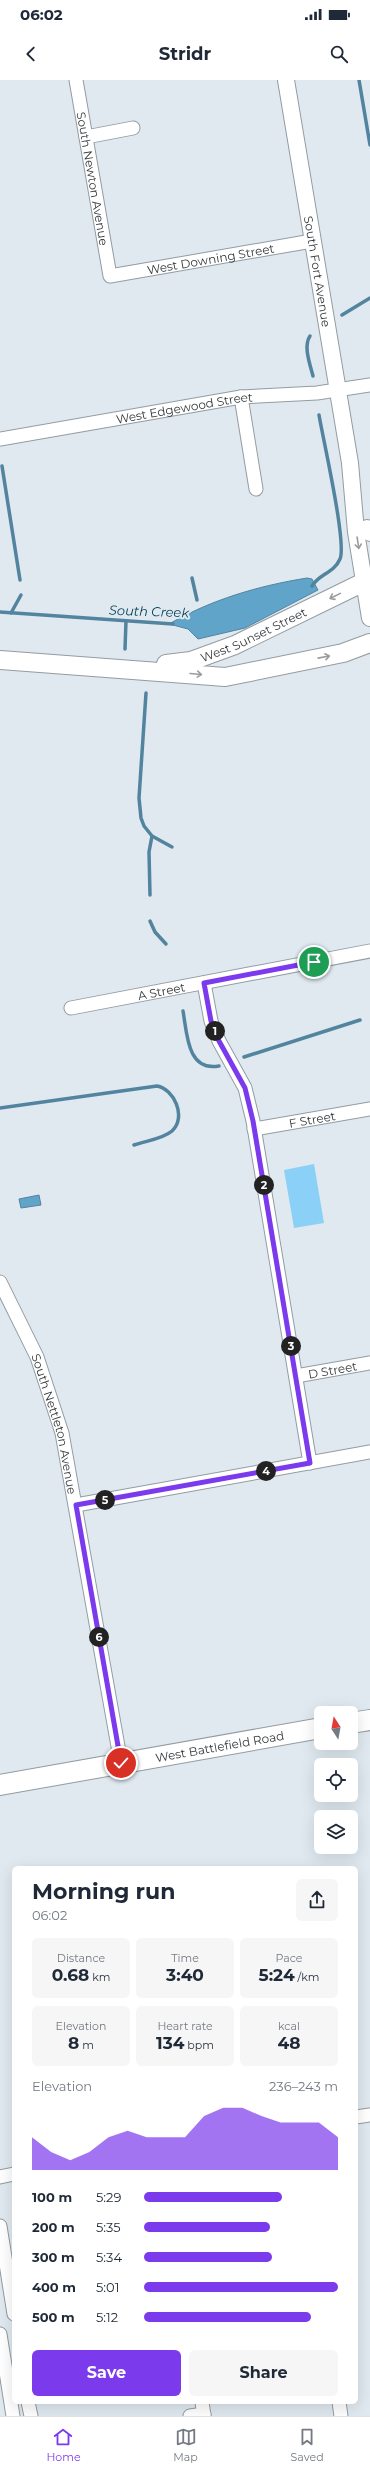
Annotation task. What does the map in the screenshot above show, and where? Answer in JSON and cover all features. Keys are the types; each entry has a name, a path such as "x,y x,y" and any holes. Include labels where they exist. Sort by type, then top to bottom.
{"main road":[{"name":"West Sunset Street","path":"129,669 198,658 236,645 367,580"},
{"name":"West Sunset Street","path":"0,660 225,677 343,653 370,643"},
{"path":"358,1722 370,1720"},
{"name":"West Battlefield Road","path":"0,1785 314,1729"}],"street":[{"name":"South Newton Avenue","path":"76,80 110,276"},
{"name":"South Fort Avenue","path":"286,80 312,241 339,391 350,463 352,498 367,580 370,618"},
{"path":"86,137 134,128"},
{"name":"West Downing Street","path":"110,276 312,241"},
{"name":"West Edgewood Street","path":"0,439 241,397 339,391 370,385"},
{"path":"241,397 256,489"},
{"name":"South Fort Avenue","path":"350,463 369,535"},
{"name":"A Street","path":"71,1008 370,951"},
{"path":"204,983 211,1021 219,1041 245,1088 254,1129 310,1463"},
{"name":"F Street","path":"254,1129 370,1109"},
{"name":"South Nettleton Avenue","path":"0,1282 26,1332 47,1384 62,1433 121,1763"},
{"name":"D Street","path":"296,1376 370,1363"},
{"path":"76,1505 370,1452"},
{"path":"358,2117 370,2115"},
{"path":"0,2177 12,2174"},
{"path":"0,2226 12,2301"},
{"path":"0,2334 13,2416"},
{"path":"28,2404 31,2416"},
{"path":"339,2404 341,2416"},
{"path":"190,2416 203,2411"}],"shaded area":[{"path":"307,578 312,579 318,590 245,628 198,639 188,629 169,624 202,607 253,589"},
{"path":"314,1164 324,1223 294,1228 284,1170"},
{"path":"39,1195 41,1205 21,1208 19,1199"}],"waterway":[{"path":"359,80 370,145"},
{"path":"342,315 370,298"},
{"path":"310,336 307,350 313,376"},
{"path":"312,586 318,579 337,564 340,559 341,549 334,490 319,415"},
{"path":"2,466 20,580"},
{"path":"192,578 197,600"},
{"path":"11,613 21,595"},
{"name":"South Creek","path":"0,612 173,624"},
{"path":"125,649 126,621"},
{"path":"146,693 139,798 141,818 144,826 152,836 149,852 150,895"},
{"path":"152,836 172,847"},
{"path":"150,921 155,932 166,944"},
{"path":"183,1011 190,1049 195,1057 200,1063 208,1066 219,1066"},
{"path":"244,1057 360,1020"},
{"path":"0,1108 157,1086 163,1088 169,1092 176,1104 178,1111 176,1125 172,1131 164,1136 134,1145"}],"route":[{"path":"121,1763 76,1505 310,1463 253,1121 245,1088 219,1041 211,1021 204,983 314,962"}]}
